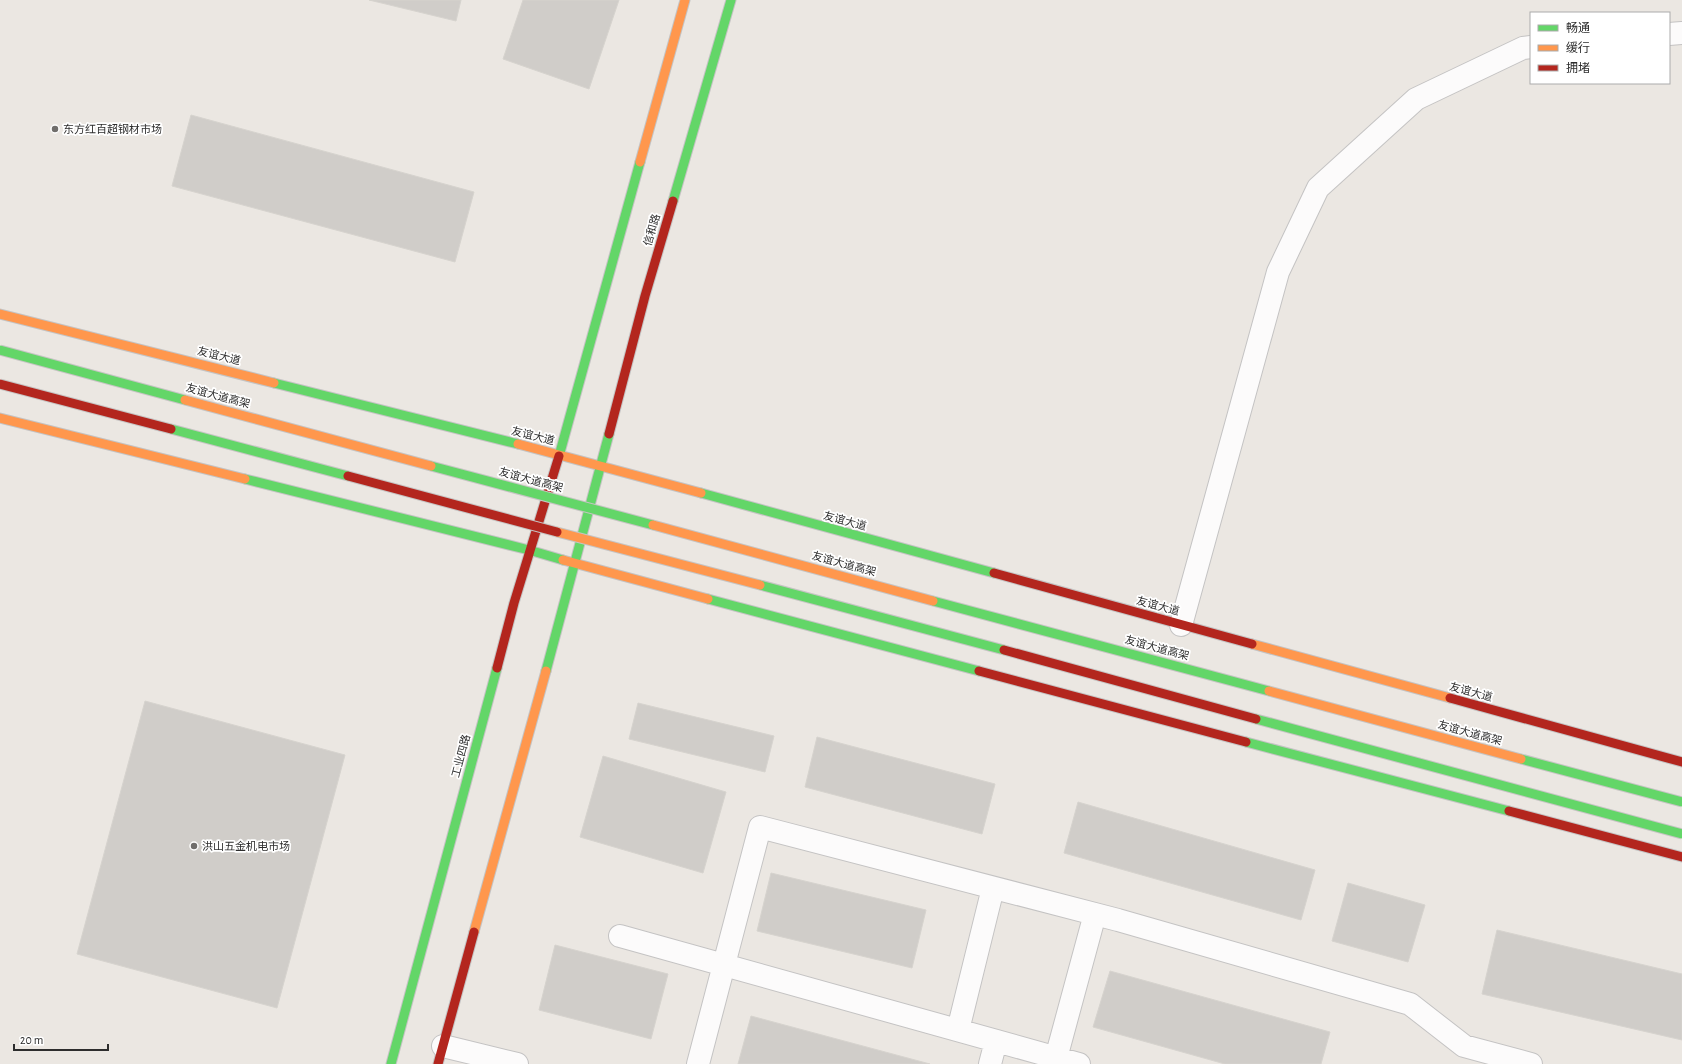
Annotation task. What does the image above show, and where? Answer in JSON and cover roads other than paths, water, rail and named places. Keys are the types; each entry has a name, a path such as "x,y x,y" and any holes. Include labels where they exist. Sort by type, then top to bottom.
{"main road":[{"path":"559,454 685,0"},
{"name":"信和路","path":"600,467 645,296 731,0"},
{"name":"友谊大道","path":"0,314 559,454 600,467 1682,762"},
{"name":"友谊大道高架","path":"0,350 1682,802"},
{"path":"0,384 951,636 1682,834"},
{"path":"0,418 529,550 575,564 1682,856"},
{"name":"工业四路","path":"391,1064 529,550 559,454"},
{"path":"440,1055 575,564 600,467"}],"street":[{"path":"1670,34 1682,33"},
{"path":"1181,625 1278,272 1318,188 1416,99 1523,48 1530,48"},
{"path":"698,1064 760,827 1095,914 1410,1004 1464,1046 1531,1064"},
{"path":"958,1030 993,888"},
{"path":"1056,1058 1095,914"},
{"path":"620,936 1079,1064"},
{"path":"990,1064 996,1041"},
{"path":"440,1055 517,1064"}],"place":[{"name":"东方红百超钢材市场","path":"55,129"},
{"name":"洪山五金机电市场","path":"194,846"}]}
